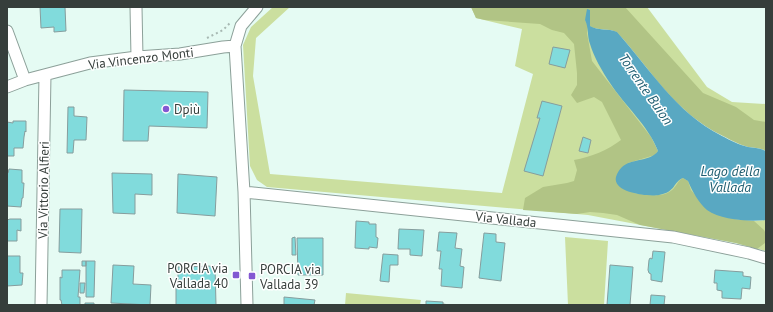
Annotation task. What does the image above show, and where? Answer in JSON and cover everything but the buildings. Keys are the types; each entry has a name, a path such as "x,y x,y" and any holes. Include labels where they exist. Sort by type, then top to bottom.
{"street":[{"path":"136,7 137,57"},
{"path":"247,305 244,192 235,46 241,26 257,7"},
{"path":"7,31 25,80"},
{"name":"Via Vincenzo Monti","path":"7,87 25,80 90,63 137,57 180,54 235,46"},
{"name":"Via Vittorio Alfieri","path":"41,305 45,75"},
{"name":"Via Vallada","path":"244,192 673,237 766,258"}],"green space":[{"path":"273,7 290,7 256,38 253,76 270,174 502,193 533,74 515,66 522,29 476,18 471,7 647,7 707,87 732,102 766,104 766,151 611,29 594,28 658,151 734,219 754,221 766,220 766,251 736,243 588,215 267,187 257,180 250,166 243,45 251,27"},
{"path":"471,7 625,7 703,93 736,107 754,120 766,122 766,151 742,145 706,126 677,103 617,32 590,26 590,10 585,20 588,26 587,33 592,61 651,137 658,151 655,155 628,163 634,193 659,195 668,193 683,178 688,181 691,190 697,197 734,219 754,221 764,230 766,234 765,243 757,249 736,243 640,225 617,215 603,213 590,212 577,214 523,210 525,198 543,187 574,181 577,170 574,160 599,153 621,140 602,102 594,97 577,103 571,95 577,85 574,44 564,33 552,30 540,24 476,18"},
{"path":"565,237 608,241 604,305 568,305"},
{"path":"346,293 421,300 420,305 345,305"}],"water":[{"name":"Lago della Vallada","path":"587,9 590,10 590,26 617,32 677,103 691,115 705,126 731,141 766,151 766,220 735,220 720,216 707,210 701,204 688,181 683,178 677,182 669,192 659,195 632,193 620,187 616,182 616,177 622,167 631,162 646,159 658,151 642,124 616,91 596,59 589,41 585,20"}],"place":[{"name":"Dpiù","path":"166,109"},
{"name":"PORCIA via Vallada 40","path":"236,275"},
{"name":"PORCIA via Vallada 39","path":"252,276"}],"water label":[{"name":"Torrente Buion","path":"646,89"}]}
